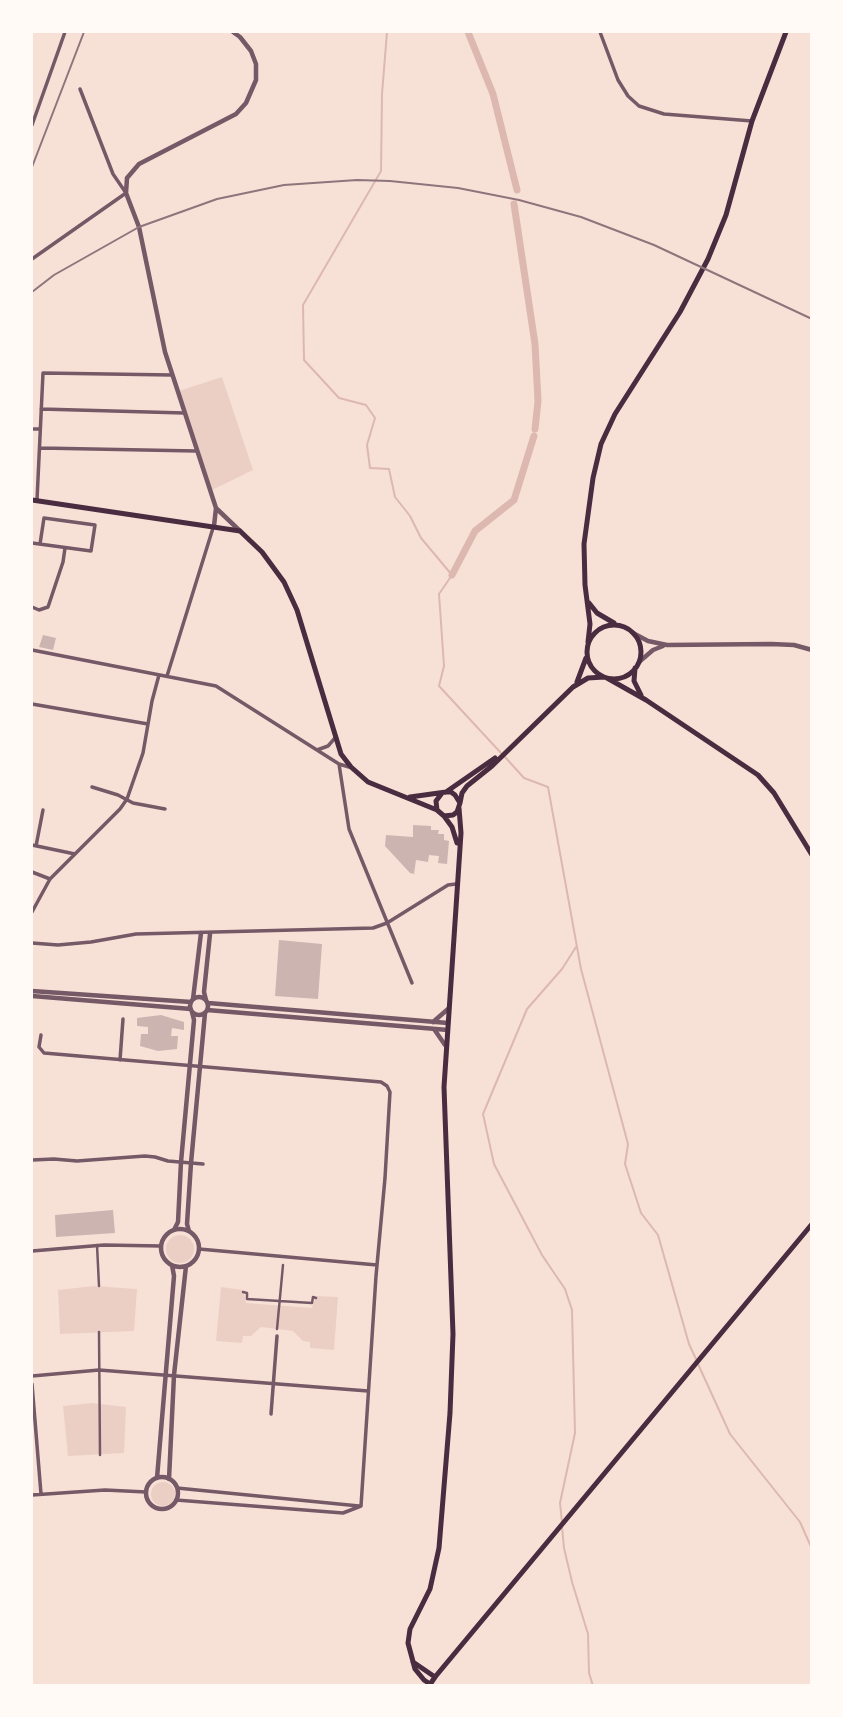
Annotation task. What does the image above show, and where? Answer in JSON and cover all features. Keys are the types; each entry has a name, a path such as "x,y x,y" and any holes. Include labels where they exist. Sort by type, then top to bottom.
{"main road":[{"path":"573,687 582,672 587,654 590,624 584,559 595,467 601,444 615,414 674,323 708,259 729,207 752,121 786,32"},
{"path":"34,501 240,531 284,582 297,610 341,754 368,782 437,810 452,827 458,846"},
{"path":"586,594 594,611 634,633 640,647 635,684 646,699"},
{"path":"588,642 600,628 617,625"},
{"path":"587,654 591,666 606,677 646,699 764,780 811,855"},
{"path":"637,665 622,677 588,678 573,687 462,793 444,1087 453,1334 450,1413 439,1548 429,1589 410,1629 408,1643 419,1675 429,1684 811,1224"},
{"path":"437,810 436,800 444,793 491,764"},
{"path":"408,797 444,793 455,795 460,805"},
{"path":"444,816 453,815 460,805"},
{"path":"413,1662 435,1677"}],"street":[{"path":"32,125 65,32"},
{"path":"126,193 127,178 139,164 236,114 246,103 256,80 256,64 251,51 233,32"},
{"path":"600,32 618,80 628,96 639,106 664,114 752,121"},
{"path":"80,89 113,174 126,193 139,227 165,352 216,508 214,526 167,676"},
{"path":"32,259 126,193"},
{"path":"34,501 40,448 43,373 172,375"},
{"path":"41,409 184,413"},
{"path":"32,429 40,429"},
{"path":"40,448 196,451"},
{"path":"216,508 240,531"},
{"path":"32,543 91,551 95,525 44,518 40,544"},
{"path":"32,607 39,610 48,607 65,548"},
{"path":"634,633 648,641 674,645 771,644 794,645 811,650"},
{"path":"637,665 653,650 674,645"},
{"path":"32,650 216,686 339,764 351,767"},
{"path":"32,912 50,879 127,799 143,753 159,675"},
{"path":"32,704 148,724"},
{"path":"317,750 328,746 335,738"},
{"path":"339,764 349,829 412,983"},
{"path":"92,787 133,803 165,809"},
{"path":"43,810 34,846 75,853"},
{"path":"32,872 50,879"},
{"path":"32,943 91,943 136,934 373,928 387,923 448,885 456,884"},
{"path":"201,933 192,1000 194,1020 178,1222 174,1230 165,1236 161,1246 163,1257 172,1265 186,1266 195,1260 199,1250 197,1238 189,1231 187,1223 199,1067 207,1002 204,992 210,934"},
{"path":"32,991 192,1000 201,997 207,1002 432,1022 448,1027"},
{"path":"32,996 192,1010 200,1015 206,1011 448,1027"},
{"path":"432,1022 448,1009"},
{"path":"120,1060 123,1019"},
{"path":"434,1028 447,1048"},
{"path":"41,1035 39,1047 44,1053 381,1082 387,1086 390,1093 385,1178 361,1506"},
{"path":"32,1160 77,1161 145,1156 203,1164"},
{"path":"174,1230 189,1231"},
{"path":"32,1251 97,1245 161,1246"},
{"path":"97,1245 99,1286"},
{"path":"199,1250 377,1265"},
{"path":"157,1478 174,1276 172,1265"},
{"path":"277,1329 282,1265"},
{"path":"169,1479 174,1375 186,1266"},
{"path":"243,1292 247,1293 247,1299 312,1303 313,1297 316,1298"},
{"path":"99,1332 100,1455"},
{"path":"271,1414 277,1336"},
{"path":"32,1376 99,1370 368,1391"},
{"path":"32,1384 41,1494"},
{"path":"177,1488 176,1500 168,1508 158,1508 149,1502 146,1492 149,1483 157,1478 169,1479 177,1488 361,1506"},
{"path":"32,1495 105,1490 146,1492"},
{"path":"176,1500 343,1513 361,1506"}],"shaded area":[{"path":"222,377 253,470 212,490 179,391"},
{"path":"180,1235 190,1239 194,1249 190,1259 180,1263 170,1259 166,1249 170,1239"},
{"path":"94,1286 137,1289 134,1331 60,1334 58,1290"},
{"path":"221,1287 243,1290 246,1303 312,1308 316,1296 338,1297 334,1350 310,1348 310,1342 303,1341 293,1331 261,1327 251,1336 243,1336 242,1343 216,1341"},
{"path":"92,1403 126,1407 124,1453 68,1456 63,1406"},
{"path":"163,1482 172,1485 175,1494 172,1503 163,1506 154,1503 151,1494 154,1485"}],"building":[{"path":"43,635 56,638 53,650 39,647"},
{"path":"413,825 431,826 431,830 439,830 438,834 444,834 444,840 449,841 447,864 438,863 439,856 429,855 428,862 416,860 414,874 410,873 385,846 386,835 413,837"},
{"path":"279,940 322,944 318,999 275,996"},
{"path":"161,1015 184,1022 184,1030 172,1028 171,1036 178,1036 177,1049 158,1051 140,1046 141,1034 148,1034 148,1027 137,1026 137,1018"},
{"path":"113,1210 115,1233 56,1237 55,1215"}],"waterway":[{"path":"387,32 382,94 381,171 303,305 304,360 339,398 366,405 375,418 367,445 370,468 389,469 395,497 410,516 421,538 452,575 439,594 444,666 439,686 501,753"},
{"path":"468,32 493,94 517,190"},
{"path":"514,204 535,344 538,401 535,429"},
{"path":"452,575 475,531 514,500 534,436"},
{"path":"505,757 524,778 548,787 581,969 628,1144 625,1164 641,1213 658,1235 689,1344 696,1359"},
{"path":"562,1522 560,1503 575,1433 572,1310 565,1289 542,1255 494,1164 483,1114 527,1009 562,969 576,947"},
{"path":"698,1364 730,1434 800,1522 812,1549"},
{"path":"562,1527 572,1582 588,1634 589,1673 593,1686"}],"railway":[{"path":"32,167 84,32"},
{"path":"32,292 54,275 139,227 217,199 284,185 357,180 390,181 458,188 519,200 581,217 654,245 812,319"}]}
